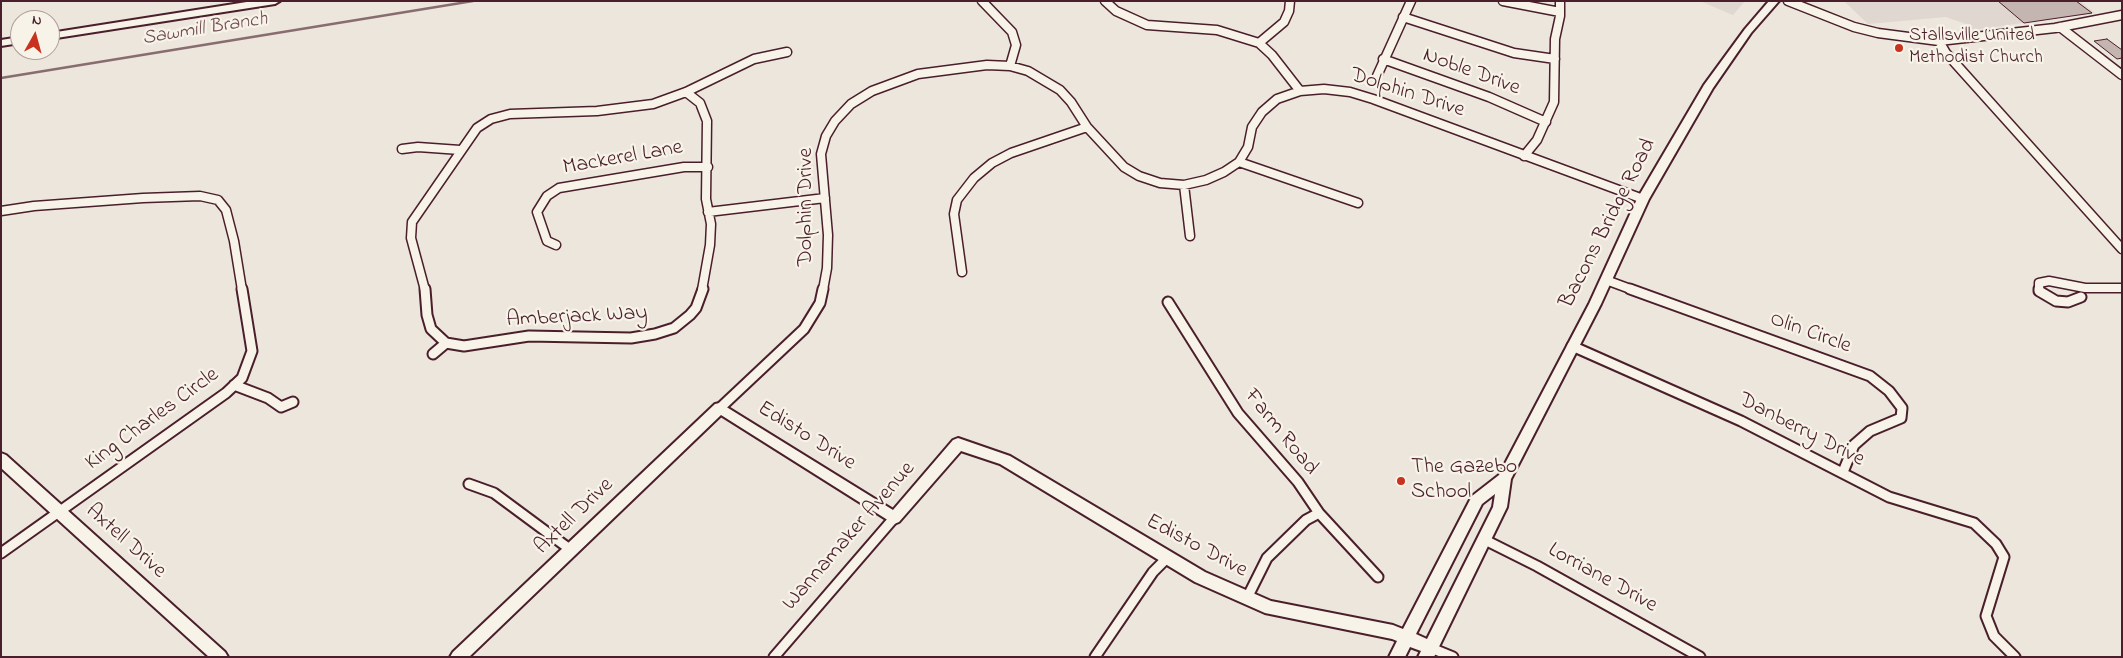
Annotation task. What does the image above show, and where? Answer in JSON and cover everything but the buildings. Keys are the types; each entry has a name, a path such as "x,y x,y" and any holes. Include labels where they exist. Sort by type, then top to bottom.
{"main road":[{"path":"60,25 218,1"},
{"path":"60,34 274,1"}],"street":[{"path":"982,1 1012,32 1016,45 1010,66"},
{"path":"1105,1 1116,11 1146,25 1217,30 1258,43 1272,54 1300,91"},
{"path":"1258,43 1284,22 1289,11 1290,1"},
{"path":"1377,76 1383,59 1411,1"},
{"path":"1503,1 1560,12"},
{"path":"1524,156 1537,140 1554,102 1555,59 1560,1"},
{"name":"Bacons Bridge Road","path":"1428,652 1500,507 1504,479 1606,280 1643,199 1708,87 1748,31 1774,1"},
{"path":"1788,1 1854,27 1878,33 1939,41 2060,27 2122,15"},
{"path":"1404,17 1514,53 1543,59 1555,59"},
{"path":"2060,27 2122,75"},
{"path":"1939,41 1946,53 2021,134 2122,249"},
{"path":"433,354 446,343 430,329 425,289 411,232 412,222 417,211 477,128 501,116 626,108 652,104 686,92 754,59 788,52"},
{"name":"Noble Drive","path":"1383,59 1489,97 1546,122"},
{"name":"Dolphin Drive","path":"720,408 804,329 816,312 823,294 827,268 828,235 821,159 824,142 835,121 851,104 872,91 918,74 987,65 1010,66 1036,74 1060,90 1071,102 1087,127 1124,167 1139,176 1160,183 1184,185 1206,180 1239,162 1248,147 1252,127 1262,112 1277,99 1300,91 1324,89 1358,94 1643,199"},
{"name":"Amberjack Way","path":"446,343 474,346 529,336 631,338 674,328 690,315 700,300 710,245 706,199 708,167 707,121 705,111 697,100 686,92"},
{"path":"962,272 954,214 957,200 974,178 992,162 1011,152 1087,127"},
{"path":"402,149 418,147 460,150"},
{"path":"1239,162 1358,203"},
{"name":"Mackerel Lane","path":"556,245 547,242 537,212 547,196 559,188 684,167 708,167"},
{"path":"1184,185 1190,236"},
{"name":"King Charles Circle","path":"1,212 64,203 200,196 218,200 224,204 241,273 252,352 247,369 234,385 216,400 1,553"},
{"path":"708,212 825,198"},
{"name":"Olin Circle","path":"1606,280 1870,376 1889,391 1902,408 1901,418 1870,431 1854,445 1843,472"},
{"path":"2081,297 2068,302 2056,301 2039,291 2040,283 2049,281 2085,288 2122,288"},
{"name":"Farm Road","path":"1168,302 1238,413 1298,482 1319,513 1378,576"},
{"name":"Danberry Drive","path":"1572,346 1706,404 1889,497 1974,523 1996,544 2004,557 1986,616 1994,636 2016,657"},
{"path":"234,385 268,398 281,407 293,402"},
{"name":"Edisto Drive","path":"720,408 894,518"},
{"name":"Axtell Drive","path":"458,657 720,408"},
{"name":"Edisto Drive","path":"958,444 1010,463 1200,577 1247,598 1270,608 1322,616 1406,637 1428,652"},
{"name":"Wannamaker Avenue","path":"774,657 958,444"},
{"name":"Axtell Drive","path":"1,460 220,657"},
{"name":"Bacons Bridge Road","path":"1397,657 1477,500 1504,479"},
{"path":"469,484 494,493 536,522 571,550"},
{"path":"1247,598 1267,558 1306,520 1319,513"},
{"name":"Lorriane Drive","path":"1483,539 1537,566 1700,657"},
{"path":"1095,657 1153,572 1167,558"},
{"path":"1428,652 1453,657"}],"shaded area":[{"path":"1700,1 1745,1 1733,15"},
{"path":"1844,1 2080,1 2095,13 1973,30 1966,24 1946,17 1868,24"}],"waterway":[{"name":"Sawmill Branch","path":"1,78 473,1"}],"place":[{"name":"Stallsville United Methodist Church","path":"1899,48"},
{"name":"The Gazebo School","path":"1401,481"}]}
